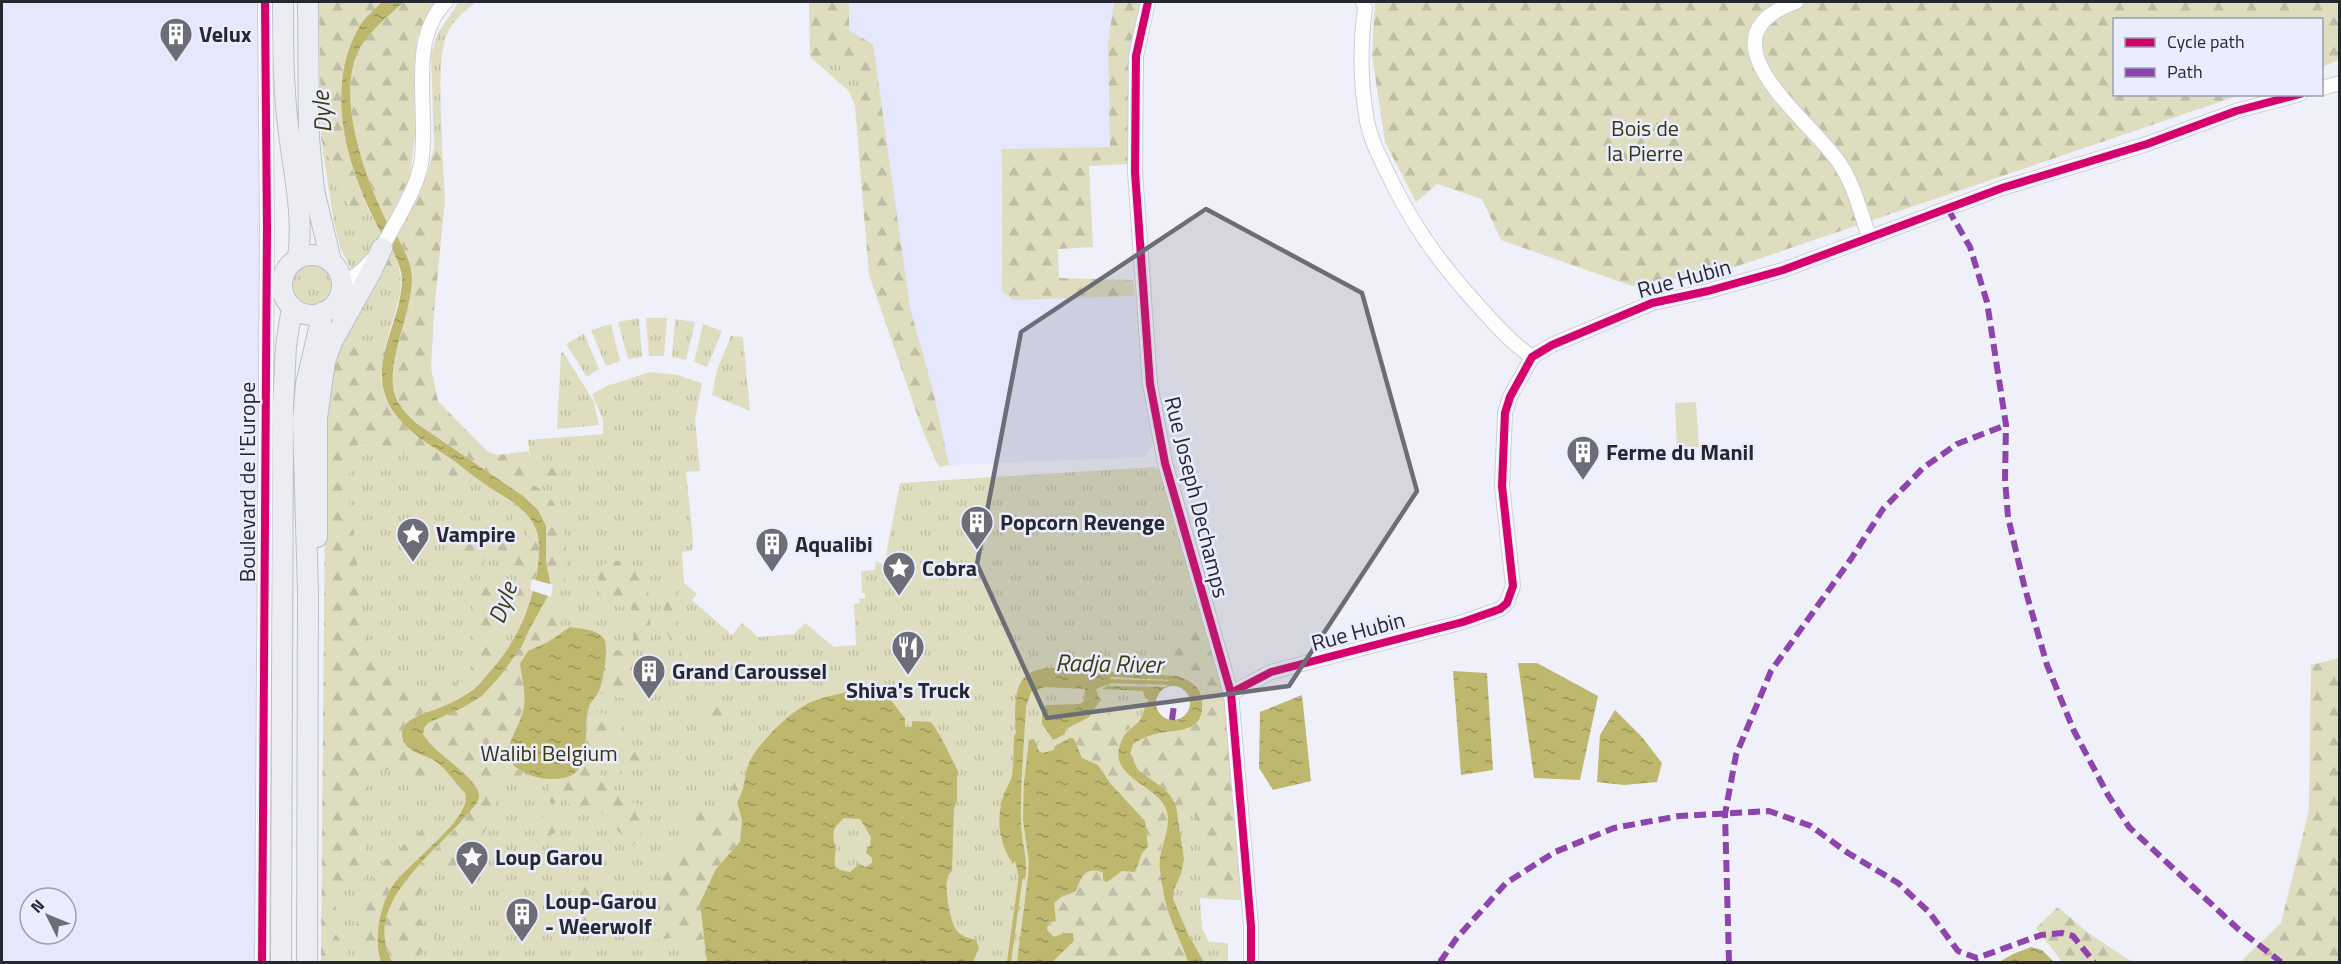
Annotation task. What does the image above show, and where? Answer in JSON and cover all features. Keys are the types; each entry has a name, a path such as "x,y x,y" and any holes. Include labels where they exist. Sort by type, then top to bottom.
{"highway":[{"name":"Boulevard de l'Europe","path":"281,963 283,407 286,346 292,307 285,297 282,285 285,272 298,258 301,235 283,66 283,2"},
{"path":"292,307 307,314 323,312 338,301 342,283 339,271 331,261 314,190 309,138 308,2"},
{"path":"308,592 317,559 317,418 324,361 382,248"},
{"path":"298,258 315,255 331,261"},
{"path":"307,963 308,592 303,421 306,384 323,312"}],"street":[{"name":"Boulevard de l'Europe","path":"262,963 267,229 265,2"},
{"path":"342,283 358,274 382,248 421,166 424,133 423,44 428,27 437,10 446,2"},
{"name":"Rue Joseph Dechamps","path":"1148,2 1136,56 1135,172 1150,384 1165,463 1231,693 1251,926 1251,963"},
{"path":"1363,2 1365,8 1361,62 1367,122 1374,146 1409,217 1425,243 1494,324 1511,342 1532,357"},
{"path":"1796,2 1772,12 1762,22 1756,38 1760,65 1777,95 1824,142 1841,165 1869,237"},
{"path":"2323,88 2340,83"},
{"name":"Rue Hubin","path":"1231,693 1271,672 1463,622 1500,609 1507,603 1513,586 1502,486 1504,413 1532,357 1552,345 1652,303 1708,291 1783,270 2002,188 2147,144 2236,111 2292,96"}],"highlighted area":[{"path":"1206,209 1362,293 1417,491 1289,686 1047,718 977,564 1021,332"}],"shaded area":[{"path":"2,2 271,2 270,962 2,962"},
{"path":"849,2 1114,2 1108,44 1111,147 1002,150 1013,300 1135,296 1153,440 1151,449 1144,457 949,465 933,390 910,308 848,31"}],"green space":[{"path":"319,2 382,2 359,27 342,85 344,129 353,170 368,209 352,211 321,139"},
{"path":"404,2 438,2 428,15 417,38 414,68 415,134 410,176 388,224 371,185 356,138 350,90 353,68 364,41"},
{"path":"459,2 476,2 453,23 444,42 441,71 442,148 434,147 431,54 438,33"},
{"path":"809,2 849,2 849,31 873,44 910,308 933,390 949,465 939,467 924,434 869,275 855,106 861,93 856,73 843,62 810,57"},
{"path":"1114,2 1143,2 1130,164 1089,166 1093,247 1058,249 1059,278 1133,280 1135,296 1013,300 1002,291 1002,149 1110,147 1108,44"},
{"name":"Bois de la Pierre","path":"1375,2 2339,2 2339,60 2323,67 2323,18 2113,18 2113,96 2237,96 1729,269 1632,286 1501,240 1482,199 1437,184 1416,202 1385,142 1372,56"},
{"path":"810,57 843,62 857,73 861,93 855,106 849,91"},
{"path":"321,139 352,211 368,209 382,234 353,272 341,250 334,223"},
{"path":"434,147 442,148 445,200 431,368 438,401 487,451 497,455 529,451 530,462 547,461 548,468 562,467 561,479 534,482 533,485 546,494 561,516 566,542 565,585 563,588 550,584 546,562 547,543 523,496 416,423 396,398 393,385 395,356 408,308 412,279 409,262 397,236 424,182"},
{"path":"391,247 400,270 400,295 372,277"},
{"path":"312,264 320,265 327,270 332,277 332,293 327,300 320,305 312,306 304,305 297,300 292,293 291,285 292,277 297,270 304,265"},
{"path":"372,277 400,295 385,348 338,338"},
{"path":"639,318 642,357 628,359 618,322"},
{"path":"646,318 667,318 664,356 649,356"},
{"path":"675,319 695,322 686,360 672,357"},
{"path":"611,324 620,361 606,366 591,330"},
{"path":"703,324 722,331 707,367 694,362"},
{"path":"584,334 599,369 587,377 566,344"},
{"path":"731,336 743,337 750,411 712,395 717,370"},
{"path":"338,338 385,348 381,379 386,399 477,478 463,486 440,467 386,447 356,445 348,487 365,631 375,652 403,675 404,685 419,693 439,691 461,682 471,674 474,664 474,579 532,591 528,608 507,605 497,630 499,661 474,689 436,709 421,713 413,751 438,764 452,779 420,781 373,765 362,817 366,861 362,886 335,885 333,929 347,952 347,962 321,962 326,387"},
{"path":"563,352 594,402 599,425 557,429 561,353"},
{"name":"Walibi Belgium","path":"650,372 677,375 702,383 695,420 700,471 686,472 693,540 692,550 682,552 684,583 697,594 692,600 732,635 742,623 758,637 794,634 805,623 834,647 856,645 854,604 860,603 859,599 865,598 865,593 862,593 861,571 875,570 876,561 884,565 900,483 1155,467 1162,474 1214,650 1241,900 1200,898 1202,928 1209,942 1228,943 1228,962 347,962 347,952 333,929 343,659 340,448 356,445 386,447 452,445 482,462 530,457 528,440 603,434 603,420 592,394 607,386"},
{"path":"1696,402 1699,447 1677,449 1675,403"},
{"path":"512,501 534,527 537,536 539,555 535,580 507,572 510,562 486,556 483,565 468,565 457,538 464,537 469,524 484,523 510,546 527,545 527,532 512,522"},
{"path":"612,559 620,561 621,566 636,570 648,587 651,637 644,646 636,647 633,644 633,611 627,607 610,604 601,593 599,568"},
{"path":"673,581 676,589 676,627 682,657 691,658 698,672 696,683 686,680 674,667 674,651 664,623 663,597"},
{"path":"548,596 559,599 561,633 534,649 520,664 523,687 521,715 507,745 516,769 523,772 517,786 499,773 493,782 497,795 496,802 493,816 486,830 477,840 461,846 452,853 462,863 431,877 420,892 417,909 419,917 429,930 438,934 424,945 418,962 392,962 385,926 394,897 478,801 457,768 431,746 424,735 424,728 437,718 462,708 522,646"},
{"path":"1205,620 1227,704 1241,900 1200,898 1205,870 1204,848 1190,801 1176,806 1162,787 1133,764 1130,751 1133,743 1144,737 1192,727 1201,716 1202,702 1199,692 1190,681 1191,665 1161,652 1163,644 1181,641"},
{"path":"618,650 646,672 647,679 634,686 627,699 598,693 605,656"},
{"path":"2339,658 2339,962 2240,962 2281,923 2309,810 2311,665"},
{"path":"1098,697 1109,698 1108,719 1126,720 1130,728 1121,744 1119,757 1122,767 1159,798 1166,807 1168,820 1160,856 1163,884 1168,911 1188,962 1137,962 1127,957 1105,962 1052,962 1072,944 1073,933 1064,933 1054,937 1047,930 1048,923 1054,923 1056,919 1054,903 1061,897 1076,891 1085,873 1092,870 1103,873 1103,878 1109,881 1121,871 1131,873 1136,871 1142,853 1148,847 1145,836 1146,823 1110,783 1102,769 1082,758 1074,739 1066,733 1065,729 1094,711 1100,701"},
{"path":"715,703 725,708 717,737 711,737 708,734 710,718 699,716 700,708"},
{"path":"589,712 610,714 620,722 620,732 597,759 602,764 600,778 615,780 613,794 633,797 632,802 641,805 648,813 639,840 632,846 594,805 579,816 563,797 552,805 546,794 553,779 559,779 586,745"},
{"path":"635,746 646,752 626,774 620,774 621,767 615,766 623,748"},
{"path":"747,774 741,796 740,842 716,869 711,881 705,939 681,943 679,926 670,927 671,938 650,940 648,928 652,926 653,918 664,909 668,898 666,887 658,876 663,866 660,856 664,852 671,856 680,844 684,845 695,824 684,818 690,804 699,805 698,811 727,817 735,775"},
{"path":"554,807 557,811 555,813 564,826 542,845 532,838 541,819"},
{"path":"425,828 445,831 408,866 390,889 378,935 381,962 367,962 356,936 356,925 378,867"},
{"path":"590,877 595,880 593,902 600,922 577,932 565,916"},
{"path":"2058,907 2087,932 2132,962 2062,962 2036,928"}],"water":[{"path":"382,2 404,2 364,41 353,68 350,90 356,138 371,185 388,224 382,234 359,186 351,160 344,133 342,80 348,54 360,25"},
{"path":"397,236 409,262 412,279 408,308 395,356 393,385 396,398 416,423 523,496 538,510 546,526 546,562 550,582 549,594 522,646 501,675 482,696 428,723 424,728 423,734 429,742 463,772 476,787 479,798 474,807 428,855 400,889 390,907 385,926 386,945 392,962 381,962 378,945 379,926 390,890 408,868 449,829 465,804 465,793 442,766 407,746 402,735 403,729 406,724 418,716 451,703 473,690 498,662 514,639 530,602 537,573 539,551 536,529 522,510 416,435 396,415 386,398 382,382 382,365 400,299 402,281 400,268 391,247"},
{"path":"570,627 593,631 604,639 606,657 602,682 590,704 587,715 585,753 582,764 576,772 566,778 537,777 521,771 507,758 509,746 524,706 520,664 528,651 548,642"},
{"path":"1518,663 1537,663 1598,696 1580,780 1534,778"},
{"name":"Radja River","path":"1054,668 1177,676 1190,682 1199,691 1202,712 1194,725 1143,738 1133,744 1130,754 1138,770 1163,788 1176,806 1184,859 1181,874 1173,892 1173,899 1189,936 1204,962 1188,962 1165,901 1160,863 1168,826 1167,812 1162,802 1125,771 1120,762 1119,750 1124,736 1140,720 1149,700 1145,698 1143,691 1102,689 1107,686 1165,687 1170,684 1169,680 1111,677 1109,684 1096,689 1100,701 1089,717 1066,729 1065,734 1053,740 1042,724 1042,708 1047,705 1080,704 1084,701 1085,689 1045,687 1031,692 1026,707 1021,794 1021,830 1026,872 1025,879 1019,878 1015,861 1013,864 1002,840 999,823 1003,797 1013,770 1016,698 1021,682 1026,676 1033,671"},
{"path":"1453,671 1487,673 1493,770 1461,775"},
{"path":"847,692 886,693 905,719 905,727 912,727 912,721 931,722 958,771 952,871 947,878 947,891 950,915 955,928 962,935 976,940 979,948 973,962 707,962 700,903 716,869 740,842 742,820 737,802 742,793 753,755 785,720 803,706 824,697","holes":["844,818 860,819 871,837 866,853 872,858 872,863 866,867 859,864 850,872 840,870 835,866 834,831"]},
{"path":"1302,695 1311,781 1273,790 1259,768 1260,712"},
{"path":"1615,710 1642,737 1662,763 1657,782 1624,785 1597,782 1600,735"},
{"path":"1070,738 1074,739 1082,758 1098,765 1110,783 1145,821 1148,847 1142,853 1135,872 1122,871 1107,882 1103,880 1103,873 1089,871 1083,876 1076,891 1061,897 1054,903 1056,921 1048,923 1047,930 1054,937 1064,933 1073,933 1074,941 1052,962 1017,962 1029,862 1023,820 1024,782 1029,740 1034,739 1039,751 1043,753 1054,750 1055,746"},
{"path":"2031,947 2042,950 2054,962 1999,962 2013,954"}],"pier":[{"path":"532,579 553,585 551,597 530,590"},
{"path":"1173,686 1185,691 1190,703 1185,715 1173,720 1161,715 1156,703 1161,691"}],"waterway":[{"name":"Radja River","path":"1105,681 1176,683"},
{"name":"Radja River","path":"1009,962 1021,875"}],"marked path":[{"path":"1948,209 1970,247 1987,302 2006,425 2005,479 2008,517 2024,585 2047,665 2074,731 2108,795 2129,827 2237,928 2281,962"},
{"path":"1729,962 1725,814 1736,755 1771,671 1851,559 1883,509 1923,468 1957,444 2006,425"},
{"path":"1172,720 1174,705"},
{"path":"1440,962 1456,939 1506,883 1555,852 1614,828 1679,816 1769,811 1811,826 1848,853 1898,883 1929,912 1958,951 1977,958 2041,935 2062,933 2073,936 2094,962"}],"cycle path":[{"path":"262,962 267,229 265,2"},
{"path":"1148,2 1136,56 1135,172 1150,384 1165,463 1231,693 1251,926 1251,962"},
{"path":"1231,693 1271,672 1463,622 1500,609 1507,603 1513,586 1502,486 1505,413 1510,397 1532,357 1552,345 1652,303 1708,291 1783,270 2002,188 2147,144 2236,111 2292,96"}],"place":[{"name":"Velux","path":"176,63"},
{"name":"Ferme du Manil","path":"1583,481"},
{"name":"Popcorn Revenge","path":"977,551"},
{"name":"Vampire","path":"413,563"},
{"name":"Aqualibi","path":"772,573"},
{"name":"Cobra","path":"899,597"},
{"name":"Shiva's Truck","path":"908,676"},
{"name":"Grand Caroussel","path":"649,700"},
{"name":"Loup Garou","path":"472,886"},
{"name":"Loup-Garou - Weerwolf","path":"522,943"}],"water label":[{"name":"Dyle","path":"322,112"},
{"name":"Dyle","path":"503,603"}]}
